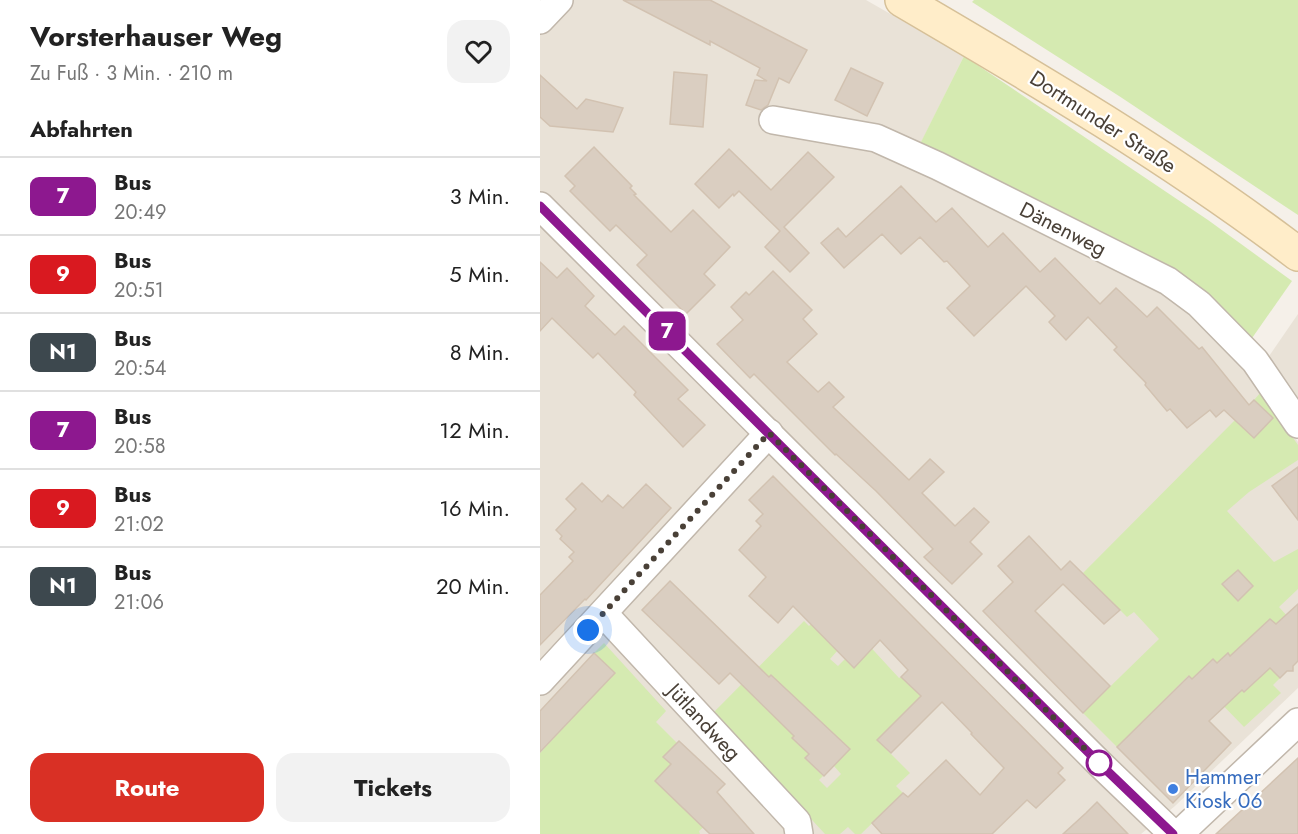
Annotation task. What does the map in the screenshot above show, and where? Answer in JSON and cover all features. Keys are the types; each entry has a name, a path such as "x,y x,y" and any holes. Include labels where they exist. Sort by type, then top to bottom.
{"main road":[{"name":"Dortmunder Straße","path":"902,0 1021,69 1096,116 1223,200 1298,254"}],"street":[{"path":"540,20 559,0"},
{"name":"Dänenweg","path":"773,120 876,138 939,166 1168,281 1199,304 1255,361 1298,424"},
{"path":"540,206 1173,834"},
{"path":"540,681 769,433"},
{"name":"Jütlandweg","path":"604,614 797,822 799,834"},
{"path":"1179,834 1298,722"}],"shaded area":[{"path":"540,0 866,0 964,56 909,167 1172,298 1235,357 1264,391 1298,442 1298,688 1175,806 1141,834 540,834"},
{"path":"1298,314 1298,406 1267,359"}],"green space":[{"path":"974,0 1298,0 1298,215 972,2"},
{"path":"964,56 1208,220 1292,281 1250,341 919,146"},
{"path":"1261,392 1298,445 1298,460 1249,492 1227,511 1274,562 1298,549 1298,589 1279,607 1298,628 1298,648 1270,619 1246,642 1280,678 1273,685 1281,693 1244,727 1207,689 1203,691 1188,676 1117,747 1083,713 1159,639 1134,612 1127,617 1083,573 1235,420 1255,437 1273,418 1254,400"},
{"path":"804,621 809,626 811,624 838,650 830,659 838,666 864,640 899,678 925,690 918,700 877,740 910,773 896,786 903,793 861,834 855,834 848,827 840,834 825,834 713,713","holes":["771,675 793,697 774,716 752,695","814,715 850,749 834,766 841,774 827,788 819,780 823,776 806,759 809,754 793,738"]},
{"path":"604,643 666,711 656,722 677,743 664,757 671,764 655,781 685,810 701,794 706,825 699,831 700,834 540,834 540,753 614,673 594,653"}],"building":[{"path":"623,0 710,0 807,50 789,83 779,78 768,105 761,110 746,105 755,80 767,81 757,75 760,68 710,41 710,45"},
{"path":"851,68 883,83 867,116 835,100"},
{"path":"674,72 707,75 703,127 670,124"},
{"path":"540,75 577,109 586,99 623,108 613,132 550,126 540,117"},
{"path":"594,147 632,186 630,188 636,194 634,195 671,232 693,210 730,247 704,274 715,285 686,314 637,265 647,255 616,225 610,231 570,191 575,186 565,176"},
{"path":"729,149 771,190 808,152 834,177 784,227 809,253 790,272 765,247 780,231 739,191 719,208 695,184"},
{"path":"901,186 936,222 952,208 988,247 1003,233 1040,272 1055,258 1100,304 1116,288 1147,317 1157,307 1199,349 1202,347 1249,405 1254,400 1273,418 1254,438 1224,410 1216,417 1210,410 1187,428 1170,409 1167,411 1145,385 1146,383 1114,350 1117,347 1088,317 1066,340 1049,322 1055,316 1026,286 974,336 947,308 970,286 920,237 901,254 882,234 844,268 821,243 838,228 846,237"},
{"path":"540,262 557,278 567,268 594,296 585,306 615,335 624,326 688,390 678,399 705,425 683,447 634,395 636,392 598,353 593,358 552,318 540,331"},
{"path":"773,271 812,310 803,319 817,334 787,362 818,392 829,382 844,397 833,407 909,480 930,459 944,472 922,493 955,526 974,508 989,522 970,542 982,554 952,584 924,557 933,549 754,374 750,378 717,344 743,320 731,307 746,292 749,295"},
{"path":"1298,467 1298,520 1272,486"},
{"path":"773,476 1063,768 1058,773 1065,780 1036,808 1027,800 992,834 882,834 872,823 903,793 908,797 946,760 980,795 1004,768 942,702 891,753 877,740 921,696 901,677 908,670 880,640 854,668 793,606 778,623 749,596 766,577 739,550 761,526 756,521 763,514 749,500"},
{"path":"582,483 602,502 608,495 623,508 646,484 671,508 586,600 540,645 540,595 573,561 569,557 574,552 560,539 562,536 556,530 576,509 566,499"},
{"path":"1029,536 1061,570 1070,561 1120,610 1104,624 1063,584 1035,611 1110,686 1083,713 983,611 1013,582 998,566"},
{"path":"1238,570 1253,586 1238,601 1222,584"},
{"path":"670,581 769,677 771,675 850,749 824,776 805,758 809,754 792,738 794,736 730,673 719,684 642,610"},
{"path":"1298,604 1298,661 1293,666 1293,671 1287,671 1280,678 1270,668 1209,721 1231,743 1173,803 1117,747 1189,676 1192,679 1213,659 1217,663 1228,653 1230,656 1270,619 1276,624"},
{"path":"594,653 615,673 540,752 540,711"},
{"path":"679,741 725,784 717,792 754,834 710,834 655,781 671,764 663,757"},
{"path":"1298,758 1298,834 1216,834 1255,798"},
{"path":"1097,802 1128,834 1063,834 1086,813"}],"bus line":[{"name":"7","path":"540,206 1173,834"}],"place":[{"name":"Hammer Kiosk 06","path":"1173,789"}],"route":[{"path":"588,630 769,433 1099,763"}]}
